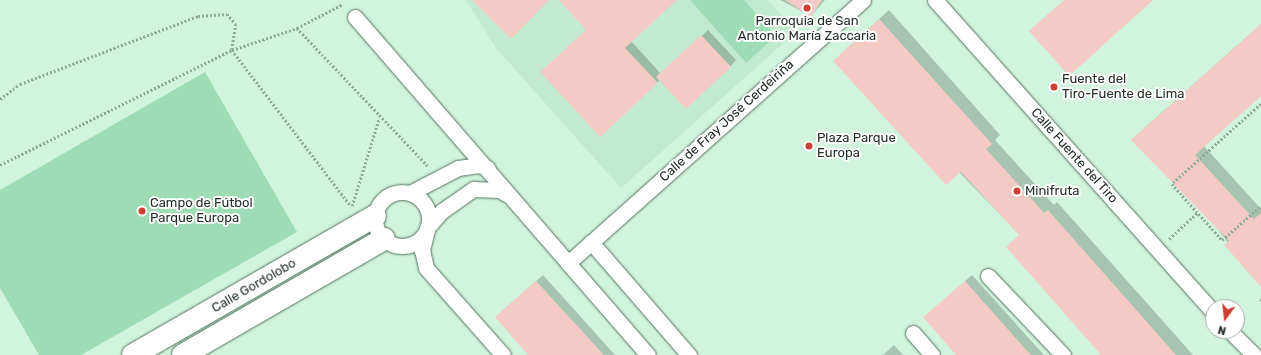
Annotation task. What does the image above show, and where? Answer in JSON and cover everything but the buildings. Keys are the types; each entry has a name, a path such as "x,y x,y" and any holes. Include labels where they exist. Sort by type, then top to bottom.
{"street":[{"name":"Calle de Fray José Cerdeiriña","path":"568,263 863,0"},
{"name":"Calle Fuente del Tiro","path":"935,0 1205,303"},
{"path":"355,17 516,199 568,263 648,355"},
{"path":"488,168 468,165 410,193 387,196 363,215 384,239 408,245 427,229 442,211 473,189 499,190 516,199"},
{"path":"410,193 424,203 427,229 422,250 426,268 502,355"},
{"name":"Calle Gordolobo","path":"134,355 363,215"},
{"name":"Calle Gordolobo","path":"183,355 384,239"},
{"path":"591,242 689,355"},
{"path":"988,276 1063,355"},
{"path":"913,333 932,355"},
{"path":"1238,339 1254,355"}],"path":[{"path":"0,165 232,50 297,28 347,3"},
{"path":"0,99 20,84 215,12 234,19 232,50 363,215"},
{"path":"297,28 379,118 439,178"},
{"path":"1261,104 1172,184 1197,214 1222,240 1261,206"},
{"path":"363,215 379,118"},
{"path":"1157,250 1197,214"}],"shaded area":[{"path":"466,0 768,0 796,32 621,188 496,48"},
{"path":"690,0 744,0 776,36 746,63"},
{"name":"Campo de Fútbol Parque Europa","path":"205,72 297,232 81,355 39,355 0,288 0,190"}],"place":[{"name":"Parroquia de San Antonio María Zaccaria","path":"807,8"},
{"name":"Fuente del Tiro-Fuente de Lima","path":"1054,87"},
{"name":"Plaza Parque Europa","path":"809,146"},
{"name":"Minifruta","path":"1017,191"},
{"name":"Campo de Fútbol Parque Europa","path":"142,211"}]}
